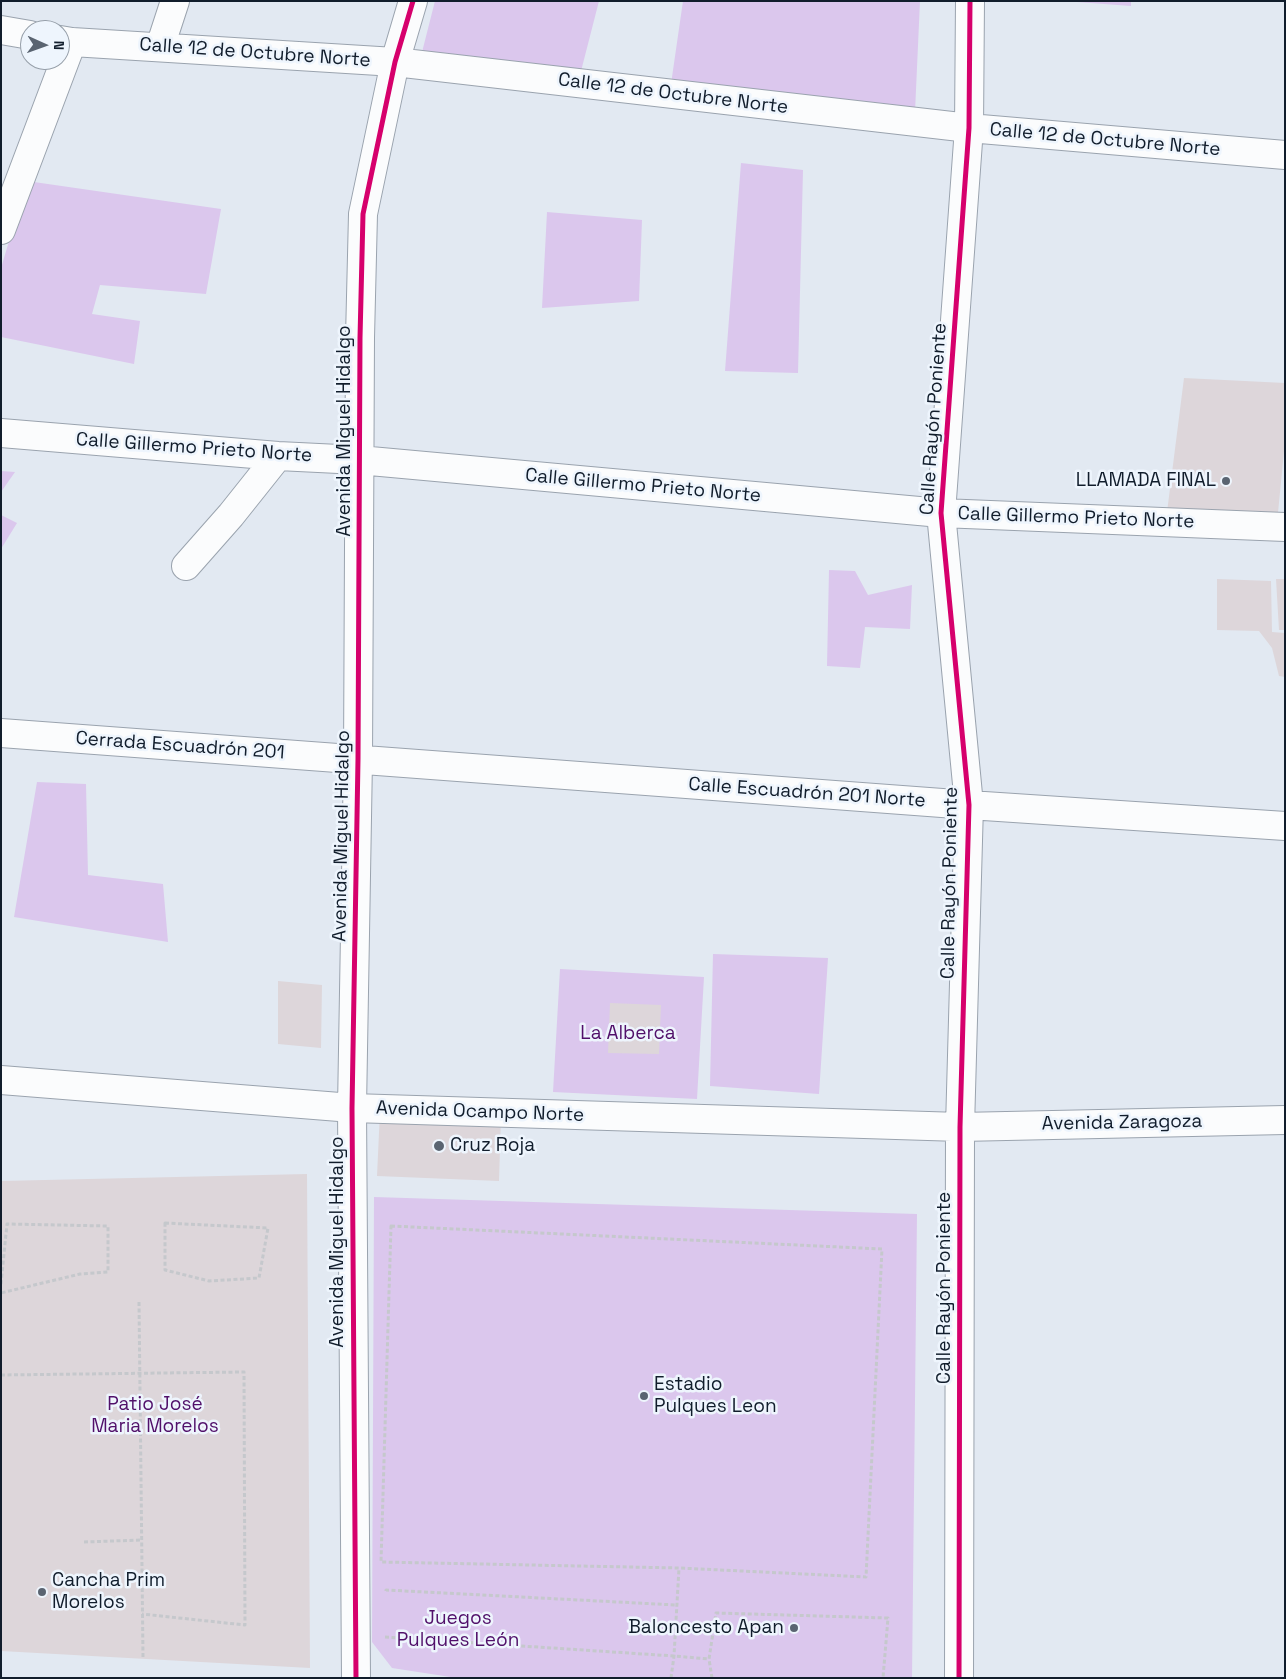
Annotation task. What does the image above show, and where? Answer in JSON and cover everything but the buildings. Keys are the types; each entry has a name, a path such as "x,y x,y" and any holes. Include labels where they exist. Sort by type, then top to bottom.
{"street":[{"path":"160,47 175,1"},
{"name":"Avenida Miguel Hidalgo","path":"356,1678 352,1108 358,759 360,338 363,214 395,62 413,1"},
{"name":"Calle Rayón Poniente","path":"959,1678 960,1127 969,805 941,513 969,128 970,1"},
{"path":"1,30 20,33"},
{"name":"Calle 12 de Octubre Norte","path":"70,41 395,62 969,128 1285,155"},
{"path":"1,230 56,70"},
{"name":"Calle Gillermo Prieto Norte","path":"1,434 278,456 359,460 941,513 1285,527"},
{"path":"186,566 278,456"},
{"name":"Cerrada Escuadrón 201","path":"1,733 358,759"},
{"name":"Calle Escuadrón 201 Norte","path":"358,759 969,805 1285,826"},
{"name":"Avenida Ocampo Norte","path":"1,1080 352,1108 960,1127"},
{"name":"Avenida Zaragoza","path":"960,1127 1285,1120"}],"path":[{"path":"165,1223 268,1228 259,1278 209,1281 165,1270 165,1223"},
{"path":"1,1284 7,1224 108,1226 108,1272 80,1274 1,1293"},
{"path":"391,1226 882,1249 866,1577 679,1568 381,1562 391,1226"},
{"path":"139,1302 142,1657"},
{"path":"1,1375 244,1372 245,1625 142,1614"},
{"path":"84,1542 141,1540"},
{"path":"670,1678 674,1656 679,1568"},
{"path":"386,1599 386,1590 676,1605"},
{"path":"712,1678 709,1659 716,1614 888,1618 882,1678"},
{"path":"385,1628 385,1637 709,1659"}],"green space":[{"path":"435,1 599,1 579,79 419,64"},
{"path":"683,1 920,1 915,112 671,84"},
{"path":"1131,1 1131,6 1077,2"},
{"path":"741,163 803,170 798,373 725,371"},
{"path":"27,181 221,209 206,294 100,285 92,314 140,321 134,364 1,337 1,268"},
{"path":"547,212 642,220 639,301 542,308"},
{"path":"1,471 15,472 1,492"},
{"path":"1,515 17,523 1,549"},
{"path":"829,570 855,571 868,595 912,585 910,629 865,627 860,668 827,666"},
{"path":"37,782 86,784 88,875 163,884 168,942 14,917"},
{"path":"713,954 828,958 819,1094 710,1086"},
{"name":"La Alberca","path":"560,969 704,977 697,1099 553,1092"},
{"name":"Estadio Pulques Leon","path":"374,1197 917,1214 912,1678 457,1678 392,1668 372,1642"}],"cycle path":[{"path":"356,1678 352,1108 358,759 360,338 363,214 395,62 413,1"},
{"path":"959,1678 960,1127 969,805 941,513 969,128 970,1"}],"place":[{"name":"LLAMADA FINAL","path":"1226,481"},
{"name":"Cruz Roja","path":"439,1146"},
{"name":"Estadio Pulques Leon","path":"644,1396"},
{"name":"Cancha Prim Morelos","path":"42,1592"},
{"name":"Baloncesto Apan","path":"794,1628"}],"park label":[{"name":"Patio José Maria Morelos","path":"155,1416"},
{"name":"Juegos Pulques León","path":"458,1630"}]}
